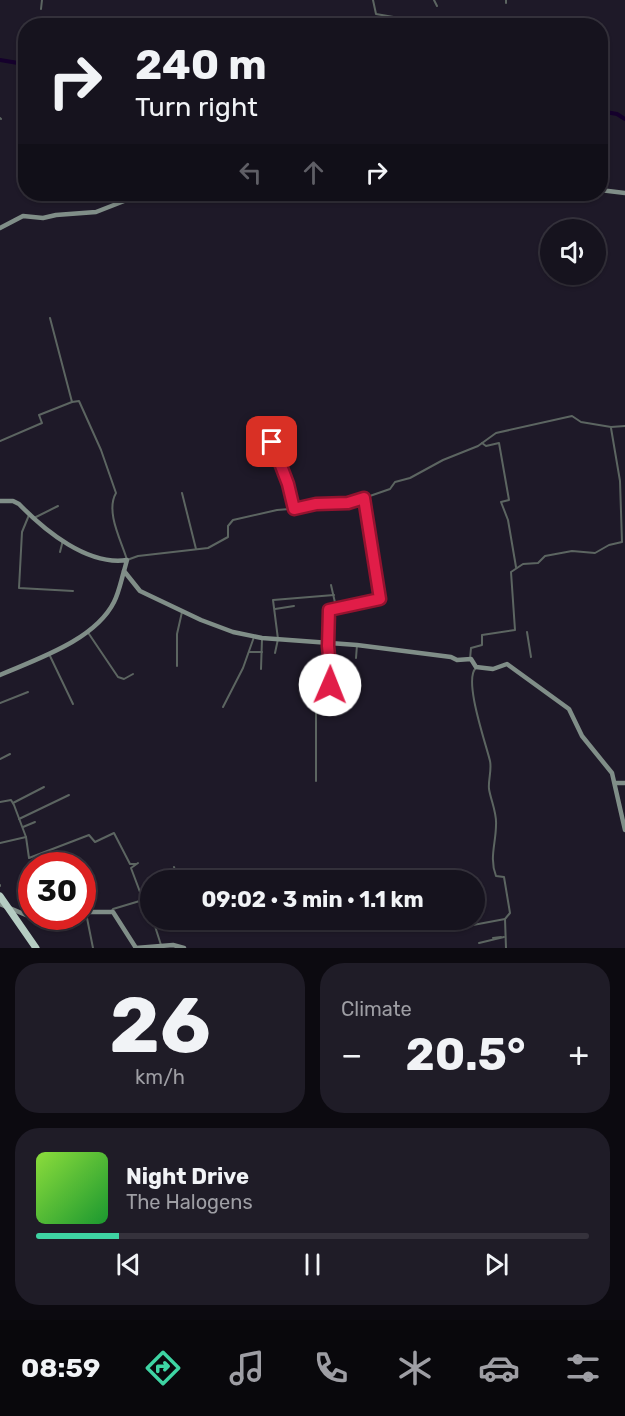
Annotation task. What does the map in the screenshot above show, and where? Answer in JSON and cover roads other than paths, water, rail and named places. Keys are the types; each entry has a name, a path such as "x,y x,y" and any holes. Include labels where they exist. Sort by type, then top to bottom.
{"highway":[{"path":"0,896 2,904 31,948"},
{"path":"2,904 36,948"}],"street":[{"path":"41,9 42,0"},
{"path":"373,0 376,14 399,18"},
{"path":"434,0 437,6"},
{"path":"608,191 625,193"},
{"path":"0,228 23,216 43,218 96,212 124,201"},
{"path":"50,318 72,402"},
{"path":"0,441 42,423 39,415 79,401 111,475 116,493 114,498 115,527 127,560 113,603 104,617 50,655 0,675"},
{"path":"0,501 13,501 63,540 113,562 138,556 208,548 228,537 228,526 233,520 277,510 316,504 348,503 364,498 390,489 395,482 410,478 482,443 496,433 572,416 581,422 611,427 625,425"},
{"path":"470,660 471,648 482,645 482,635 515,630 511,572 516,567 538,563 545,556 572,551 595,553 609,545 622,542 620,480 611,427"},
{"path":"272,442 288,484 294,509"},
{"path":"482,443 486,446 499,443 509,500 501,502 508,520 516,567"},
{"path":"182,493 196,549"},
{"path":"347,690 334,692 332,685 329,610 380,599 364,498"},
{"path":"34,518 58,506"},
{"path":"29,514 22,532 19,588 73,591"},
{"path":"60,552 63,540"},
{"path":"124,571 140,591 211,624 254,637 357,645 470,660 476,667 493,669 507,664 525,680 551,694 569,709 582,736 612,773 625,830"},
{"path":"331,585 336,607"},
{"path":"276,653 278,639 273,600 334,595"},
{"path":"274,609 294,606"},
{"path":"177,666 177,634 182,610"},
{"path":"87,630 118,677 124,679 134,674"},
{"path":"527,632 531,657"},
{"path":"223,707 254,637"},
{"path":"261,669 262,638"},
{"path":"356,658 357,645"},
{"path":"249,652 262,652"},
{"path":"50,655 73,704"},
{"path":"476,667 471,677 478,723 482,728 491,766 489,789 497,824 492,856 495,874 504,877 510,913 505,919 506,948"},
{"path":"316,677 316,781"},
{"path":"317,685 332,685"},
{"path":"0,703 28,692"},
{"path":"0,759 10,754"},
{"path":"616,783 625,783"},
{"path":"13,803 44,787"},
{"path":"19,819 69,795"},
{"path":"0,802 11,800 13,803 26,837 29,858 89,835 95,842 114,834 130,864 137,863 130,868 140,891"},
{"path":"22,827 35,822"},
{"path":"0,843 26,837"},
{"path":"111,912 113,909 140,901"},
{"path":"2,904 18,912"},
{"path":"96,912 111,912 117,915 136,948 174,945 184,948"},
{"path":"485,923 505,919"},
{"path":"88,930 93,948"},
{"path":"158,930 161,946"},
{"path":"493,938 504,937"},
{"path":"479,943 504,937"}],"waterway":[{"path":"0,60 18,63"},
{"path":"608,112 625,119"}]}
